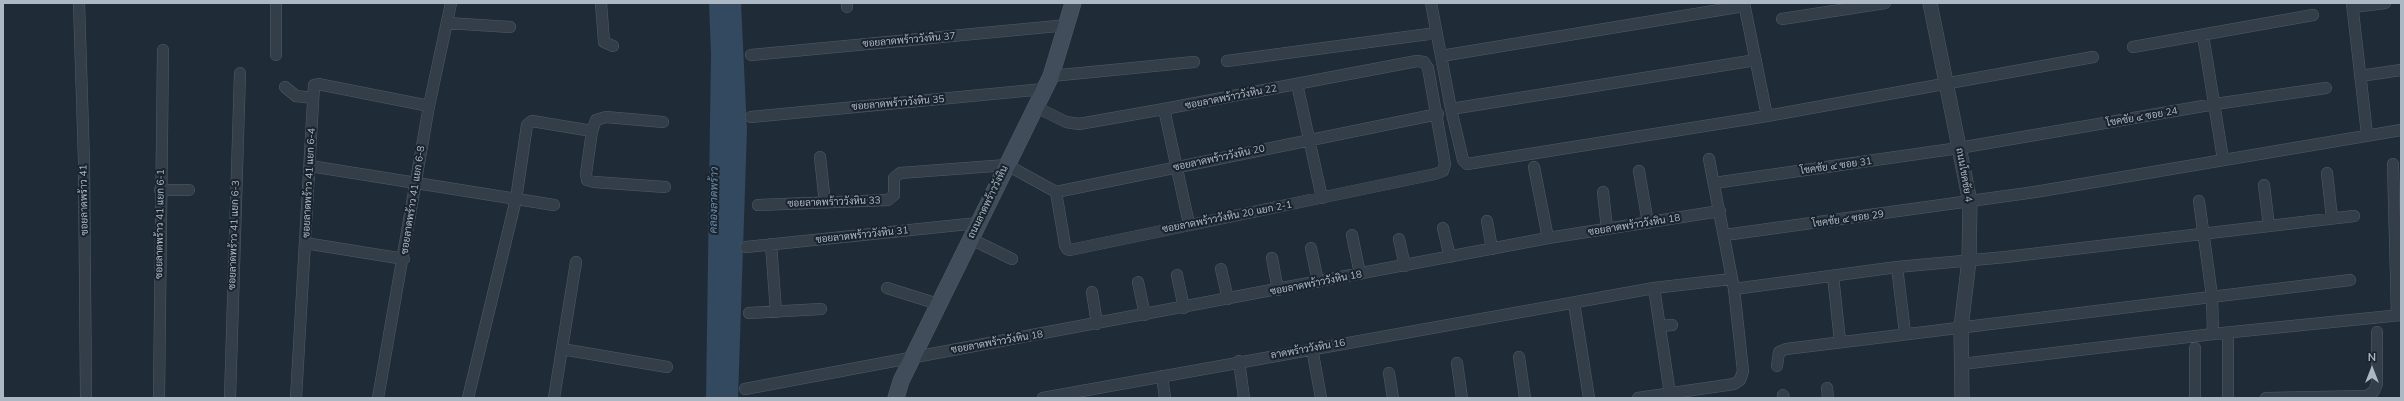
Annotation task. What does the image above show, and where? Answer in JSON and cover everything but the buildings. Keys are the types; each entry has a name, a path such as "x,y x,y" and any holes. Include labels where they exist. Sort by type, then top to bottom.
{"main road":[{"name":"ถนนลาดพร้าววังหิน","path":"896,398 897,389 912,357 1048,82 1068,25 1073,3"}],"street":[{"name":"ซอยลาดพร้าว 41","path":"79,3 84,162 86,398"},
{"path":"276,3 276,55"},
{"name":"ซอยลาดพร้าว 41 แยก 6-8","path":"378,398 404,259 429,106 451,3"},
{"path":"601,3 604,42 613,46"},
{"path":"1431,3 1451,108 1463,160 1467,164 1767,116 2093,57"},
{"path":"1782,19 1885,3"},
{"name":"ถนนโชคชัย 4","path":"1930,3 1970,202 1969,260 1962,328 1962,398"},
{"path":"2367,134 2353,5 2385,3"},
{"path":"1441,56 1744,4 1767,116"},
{"path":"2133,47 2313,15"},
{"path":"447,23 510,27"},
{"name":"ซอยลาดพร้าววังหิน 37","path":"751,55 1068,25"},
{"path":"1227,61 1436,32"},
{"path":"2203,35 2216,104 2223,159"},
{"name":"ซอยลาดพร้าว 41 แยก 6-1","path":"159,398 160,190 163,50"},
{"path":"1451,108 1756,60"},
{"name":"ซอยลาดพร้าววังหิน 22","path":"1036,107 1066,122 1079,124 1164,110 1417,61 1424,62 1428,68 1438,114"},
{"name":"ซอยลาดพร้าววังหิน 35","path":"751,117 1048,82 1194,62"},
{"path":"2360,76 2401,70"},
{"name":"ซอยลาดพร้าว 41 แยก 6-3","path":"230,398 240,73"},
{"name":"ซอยลาดพร้าว 41 แยก 6-4","path":"296,398 314,85 318,84 429,106"},
{"path":"1297,84 1322,198"},
{"path":"284,87 296,96 313,98"},
{"name":"โชคชัย ๔ ซอย 24","path":"1959,148 2216,104 2326,88"},
{"path":"1164,110 1189,224"},
{"name":"ซอยลาดพร้าววังหิน 20","path":"1056,192 1177,166 1438,114"},
{"name":"ซอยลาดพร้าววังหิน 20 แยก 2-1","path":"1056,192 1068,250 1189,224 1322,198 1443,171 1445,164 1438,114"},
{"path":"663,122 600,118 596,120 592,131 587,180 665,187"},
{"path":"468,398 516,198 528,123 532,121 592,131"},
{"name":"โชคชัย ๔ ซอย 29","path":"1725,235 1970,202 2367,134 2401,130"},
{"name":"โชคชัย ๔ ซอย 31","path":"1714,183 1959,148"},
{"path":"820,157 825,203"},
{"path":"1638,398 1734,384 1740,380 1743,371 1725,235 1709,159"},
{"path":"1962,364 2213,334 2399,315 2397,186 2393,164"},
{"path":"1007,165 1056,192"},
{"name":"ซอยลาดพร้าววังหิน 33","path":"758,205 888,200 894,195 894,178 900,173 1007,165"},
{"path":"310,166 554,205"},
{"path":"1534,167 1548,238"},
{"path":"1639,171 1648,223"},
{"path":"2327,173 2332,218"},
{"path":"2264,185 2269,226"},
{"path":"160,190 189,190"},
{"path":"1603,192 1608,229"},
{"path":"2199,201 2212,296 2213,334"},
{"name":"ซอยลาดพร้าววังหิน 18","path":"745,389 1184,308 1548,238 1720,212"},
{"name":"ลาดพร้าววังหิน 16","path":"1043,398 1082,395 1162,376 1239,361 1654,288 1732,284 1833,276 1897,267 2354,216"},
{"path":"1487,221 1492,249"},
{"name":"ซอยลาดพร้าววังหิน 31","path":"746,247 978,223"},
{"path":"1443,228 1450,257"},
{"path":"1352,235 1360,274"},
{"path":"970,239 1012,258"},
{"path":"1399,239 1405,266"},
{"path":"305,243 404,259"},
{"path":"771,244 776,312"},
{"path":"1311,248 1318,282"},
{"path":"1272,258 1278,290"},
{"path":"554,398 576,262"},
{"path":"1897,267 1904,333"},
{"path":"1221,268 1228,299"},
{"path":"1177,275 1184,308"},
{"path":"1833,276 1840,341"},
{"path":"1777,366 1779,352 1786,349 1904,333 1962,328 2350,280"},
{"path":"1138,282 1145,315"},
{"path":"887,288 938,304"},
{"path":"1654,288 1670,394"},
{"path":"1092,292 1097,324"},
{"path":"1574,303 1588,398"},
{"path":"749,314 821,309"},
{"path":"1660,326 1672,325"},
{"path":"2266,398 2367,396 2374,391 2377,384 2377,332"},
{"path":"2228,333 2228,398"},
{"path":"1312,348 1321,398"},
{"path":"2195,348 2195,398"},
{"path":"562,349 667,367"},
{"path":"1519,357 1525,398"},
{"path":"1239,361 1244,398"},
{"path":"1457,363 1462,398"},
{"path":"1389,373 1393,398"},
{"path":"1162,376 1166,398"}],"water":[{"name":"คลองลาดพร้าว","path":"709,3 741,3 747,130 738,398 706,398 711,54"}]}
